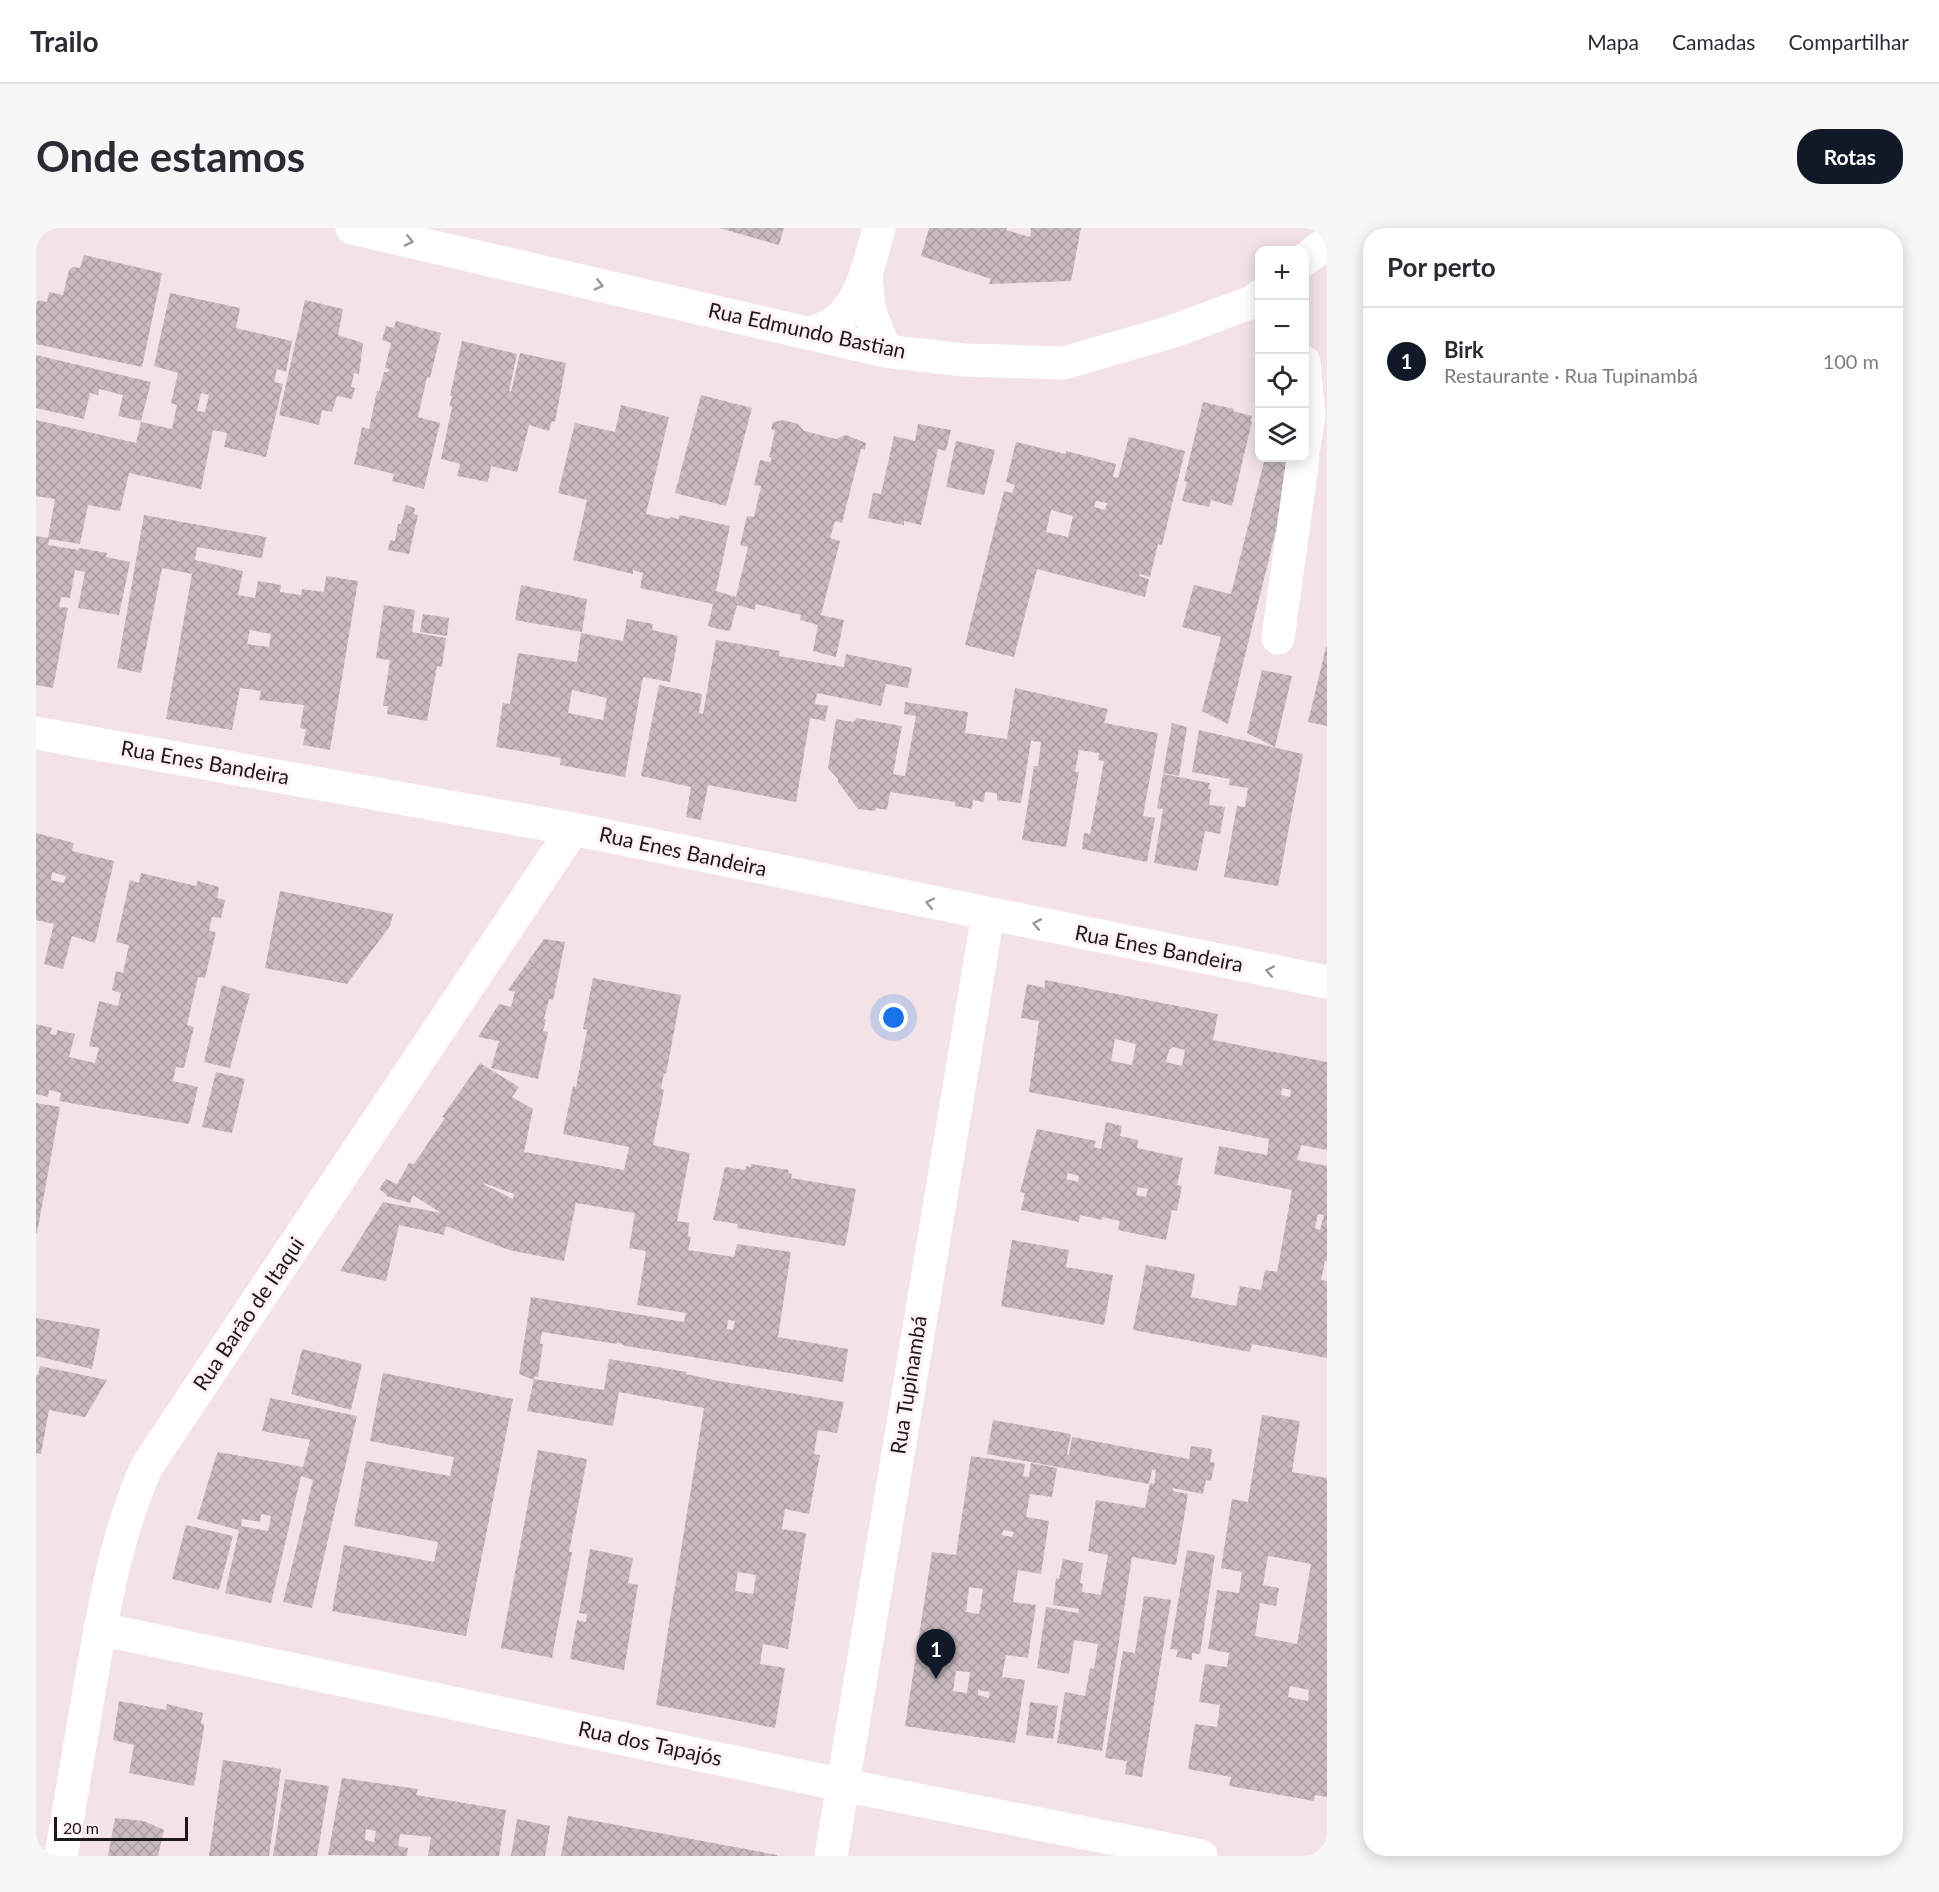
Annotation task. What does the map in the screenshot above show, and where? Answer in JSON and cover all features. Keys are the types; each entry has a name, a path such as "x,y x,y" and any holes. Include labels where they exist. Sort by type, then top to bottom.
{"street":[{"name":"Rua Edmundo Bastian","path":"352,228 885,351 964,360 1064,363 1174,331 1255,300"},
{"path":"812,334 837,320 854,299 866,276 879,228"},
{"path":"1309,257 1327,243"},
{"path":"866,276 869,309 885,351"},
{"path":"1278,638 1302,462"},
{"name":"Rua Enes Bandeira","path":"36,733 573,829 1327,982"},
{"name":"Rua Barão de Itaqui","path":"61,1856 100,1629 123,1531 147,1466 573,829"},
{"name":"Rua Tupinambá","path":"831,1856 988,914"},
{"name":"Rua dos Tapajós","path":"100,1629 843,1785 1200,1856"}],"building":[{"path":"719,228 784,228 779,245"},
{"path":"929,228 1007,228 1006,230 1030,237 1031,228 1081,228 1071,281 989,284 991,279 921,256"},
{"path":"84,255 162,273 142,367 36,344 36,303 39,300 47,302 49,292 63,295 69,270 73,267 80,268"},
{"path":"170,293 240,308 236,328 292,341 286,372 277,369 274,382 283,384 266,457 224,447 227,433 213,430 201,489 129,473 120,511 88,505 80,544 49,539 48,545 107,553 106,557 130,562 119,615 78,608 85,572 75,570 70,598 61,597 59,607 68,608 53,688 36,685 36,536 48,538 55,499 36,496 36,420 136,443 141,422 172,429 177,405 171,403 178,373 154,366","holes":["201,393 209,395 205,412 197,411"]},
{"path":"305,300 343,309 338,335 363,343 359,374 354,373 351,387 355,388 352,399 337,396 332,412 322,410 319,425 279,415"},
{"path":"396,321 441,333 430,378 427,377 418,417 440,423 424,489 392,481 394,474 354,464 362,427 369,429 377,391 379,392 384,372 388,372 389,369 385,368 391,343 382,340 386,326 394,328"},
{"path":"462,341 517,354 509,391 511,392 520,353 566,363 555,422 552,421 549,431 529,425 517,472 491,466 488,482 457,476 460,464 441,459 452,407 449,406 452,396 450,396"},
{"path":"36,355 151,382 141,421 118,416 123,395 99,389 98,395 90,393 84,419 36,408"},
{"path":"701,395 752,408 726,506 675,493"},
{"path":"1203,402 1252,416 1232,506 1211,500 1209,507 1182,501 1187,482 1184,481"},
{"path":"621,405 669,417 646,514 670,519 670,517 678,519 680,515 730,526 716,591 736,597 748,547 740,545 747,516 754,517 761,486 754,485 760,460 770,462 772,458 769,457 775,431 771,429 773,422 783,420 798,424 804,431 836,439 846,435 866,443 865,450 861,449 842,523 835,521 830,538 840,541 821,615 844,620 836,657 813,651 818,625 800,620 801,615 756,604 755,610 737,605 730,631 718,629 708,626 713,604 640,588 643,573 633,570 633,574 573,560 587,500 558,493 575,423 615,432"},
{"path":"918,424 951,430 946,451 938,449 921,525 904,521 904,525 868,518 873,493 881,494 894,436 915,441"},
{"path":"1129,437 1185,451 1162,545 1158,544 1150,577 1140,574 1139,576 1149,579 1145,597 1037,569 1014,657 965,645 1004,491 1012,493 1015,485 1006,482 1016,442 1066,454 1066,451 1116,464 1113,477 1118,478","holes":["1096,501 1107,503 1105,510 1094,507","1051,510 1073,516 1068,537 1046,532"]},
{"path":"956,441 995,450 984,495 946,487"},
{"path":"1264,462 1293,462 1228,724 1202,711 1221,637 1182,627 1194,585 1231,594"},
{"path":"406,505 415,508 414,514 418,515 409,554 388,550 390,540 395,541 398,524 401,524"},
{"path":"144,515 266,537 262,558 197,547 195,560 243,571 238,595 255,598 258,581 281,585 280,592 301,595 302,589 324,592 326,576 358,581 330,750 303,745 306,729 300,728 304,705 259,700 261,691 240,688 232,730 166,719 192,574 162,568 141,673 117,668","holes":["250,630 271,634 269,647 247,644"]},
{"path":"521,585 587,599 582,632 515,620"},
{"path":"384,605 415,610 412,632 446,638 442,667 437,666 427,721 387,714 388,706 383,706 390,660 376,658"},
{"path":"423,614 449,618 447,636 420,632"},
{"path":"627,619 653,624 652,630 678,636 670,682 643,677 625,777 560,765 561,758 496,747 503,703 510,704 518,653 577,662 581,633 623,641","holes":["572,690 607,698 603,720 568,713"]},
{"path":"716,640 780,651 779,656 844,667 846,654 912,668 908,688 886,684 881,706 817,693 815,704 828,706 825,721 810,718 796,802 708,785 701,820 686,817 691,787 641,776 659,685 702,694 699,713 703,714"},
{"path":"1327,647 1327,726 1308,722"},
{"path":"1262,670 1292,676 1275,747 1247,733"},
{"path":"1015,688 1108,709 1104,723 1158,733 1143,816 1155,818 1147,862 1082,849 1084,833 1090,834 1104,761 1098,760 1099,753 1079,750 1075,772 1079,772 1066,847 1022,840 1034,766 1038,766 1041,742 1031,741 1021,803 997,800 997,793 985,792 984,802 973,800 972,809 955,806 955,802 890,792 887,810 858,809 828,768 836,719 853,722 857,718 902,726 893,774 905,776 916,716 904,714 905,702 968,712 965,733 1007,739"},
{"path":"1172,723 1187,727 1179,776 1163,773"},
{"path":"1199,730 1303,754 1278,886 1224,877 1237,806 1245,807 1248,788 1229,785 1230,779 1192,772"},
{"path":"1163,774 1210,783 1209,805 1225,807 1220,834 1205,831 1197,871 1154,863 1163,809 1157,808"},
{"path":"36,833 74,843 72,851 114,861 95,943 72,936 63,969 44,964 54,924 36,920","holes":["52,872 66,876 64,883 51,880"]},
{"path":"141,873 196,886 198,881 219,887 217,898 225,900 221,918 212,917 209,931 216,932 205,978 198,977 187,1025 194,1027 184,1068 176,1067 173,1081 198,1087 189,1124 59,1101 61,1093 49,1090 48,1097 36,1094 36,1024 52,1028 50,1034 56,1035 57,1030 75,1034 69,1057 95,1063 99,1048 89,1046 99,1001 118,1006 121,993 112,990 116,971 123,973 129,945 116,942 130,880 139,883"},
{"path":"280,891 393,914 390,926 347,984 265,968"},
{"path":"544,939 565,942 553,1000 549,999 544,1019 546,1019 543,1031 548,1032 538,1079 491,1068 499,1041 478,1037 499,1004 511,1007 515,992 508,990"},
{"path":"593,978 681,995 661,1089 664,1090 653,1145 690,1153 677,1221 689,1223 688,1236 691,1237 688,1250 734,1257 737,1244 791,1252 778,1337 848,1349 843,1382 626,1346 617,1342 617,1344 542,1332 540,1344 543,1344 538,1377 535,1376 534,1380 519,1374 531,1297 684,1322 686,1313 637,1305 646,1251 629,1248 635,1213 576,1203 564,1261 509,1250 446,1226 444,1235 399,1225 386,1281 340,1271 383,1202 441,1213 413,1195 410,1203 386,1196 379,1189 386,1179 397,1184 409,1163 414,1164 445,1118 442,1117 480,1063 519,1087 512,1097 533,1109 524,1152 624,1170 629,1147 563,1134 573,1086 576,1087 587,1030 583,1029","holes":["483,1184 514,1194 513,1199","728,1320 735,1321 733,1330 727,1329"]},
{"path":"1045,980 1218,1014 1213,1040 1327,1062 1327,1150 1301,1145 1297,1160 1327,1166 1327,1261 1325,1261 1321,1280 1327,1281 1327,1358 1252,1344 1250,1352 1133,1330 1146,1265 1195,1274 1191,1297 1236,1306 1240,1286 1261,1290 1265,1270 1277,1272 1292,1190 1214,1174 1219,1146 1267,1155 1269,1139 1029,1092 1039,1021 1021,1018 1027,984 1045,988","holes":["1115,1039 1136,1044 1132,1065 1111,1061","1173,1047 1185,1050 1182,1066 1166,1062 1169,1050","1282,1088 1291,1090 1290,1097 1281,1095","1318,1214 1324,1215 1320,1230 1315,1228"]},
{"path":"222,985 250,994 230,1068 204,1062"},
{"path":"216,1072 245,1079 232,1133 202,1127"},
{"path":"36,1103 60,1107 37,1233 36,1233"},
{"path":"1106,1122 1122,1126 1120,1136 1138,1140 1137,1148 1183,1158 1177,1185 1182,1186 1177,1211 1172,1210 1166,1240 1118,1230 1120,1221 1102,1217 1102,1220 1080,1215 1079,1222 1021,1210 1025,1193 1020,1192 1037,1129 1096,1141 1094,1147 1101,1149","holes":["1068,1173 1079,1176 1078,1182 1066,1179","1138,1187 1148,1189 1146,1197 1136,1195"]},
{"path":"751,1164 789,1170 788,1173 792,1174 791,1178 856,1189 845,1246 737,1228 738,1224 713,1220 725,1167 745,1170 746,1166 751,1167"},
{"path":"1012,1240 1069,1250 1066,1267 1113,1275 1104,1325 1001,1306"},
{"path":"36,1318 100,1329 92,1369 36,1356"},
{"path":"302,1349 362,1364 351,1410 291,1394"},
{"path":"609,1359 687,1372 686,1374 719,1381 844,1402 837,1433 818,1430 814,1454 820,1455 809,1514 785,1509 782,1529 806,1533 788,1649 763,1644 760,1664 785,1668 775,1728 656,1705 704,1408 619,1392 613,1426 527,1411 534,1379 604,1390","holes":["738,1572 756,1575 753,1594 735,1591"]},
{"path":"40,1366 107,1380 85,1417 49,1410 41,1454 36,1453 36,1375 38,1375"},
{"path":"383,1373 513,1399 466,1636 332,1611 344,1545 434,1562 438,1542 354,1526 366,1461 450,1476 454,1457 370,1441"},
{"path":"270,1398 357,1416 312,1608 283,1602 313,1480 301,1476 271,1603 225,1593 239,1530 197,1519 218,1452 303,1467 310,1440 262,1431","holes":["261,1514 271,1516 268,1531 241,1526 242,1519 260,1522"]},
{"path":"1262,1415 1300,1421 1292,1472 1327,1478 1327,1797 1315,1795 1314,1801 1229,1786 1231,1777 1188,1769 1195,1724 1217,1727 1220,1705 1199,1702 1205,1664 1227,1667 1229,1653 1208,1649 1217,1590 1239,1593 1242,1572 1221,1568 1232,1499 1248,1502","holes":["1268,1556 1311,1564 1297,1644 1255,1636 1260,1603 1276,1606 1279,1588 1263,1585","1290,1686 1309,1690 1308,1701 1288,1697"]},
{"path":"993,1420 1071,1434 1067,1454 1069,1455 1072,1437 1189,1459 1191,1446 1212,1449 1210,1462 1215,1463 1211,1481 1206,1480 1203,1494 1173,1488 1173,1491 1188,1494 1176,1565 1132,1557 1102,1751 1057,1743 1065,1692 1085,1696 1090,1668 1094,1669 1098,1644 1074,1640 1069,1674 1037,1668 1046,1607 1078,1613 1079,1609 1053,1605 1056,1578 1059,1579 1063,1559 1083,1563 1080,1583 1083,1584 1082,1592 1101,1595 1108,1555 1088,1551 1096,1500 1145,1508 1150,1483 1154,1484 1156,1470 1152,1470 1149,1484 987,1454"},
{"path":"538,1450 587,1459 552,1658 501,1648"},
{"path":"971,1456 1025,1464 1023,1476 1029,1477 1031,1463 1057,1468 1052,1497 1030,1494 1026,1517 1049,1521 1041,1574 1018,1570 1013,1602 1036,1605 1028,1658 1006,1655 1002,1677 1025,1680 1015,1743 905,1726 932,1552 956,1555","holes":["1003,1530 1014,1532 1012,1537 1002,1535","969,1587 983,1589 979,1614 966,1612","956,1671 970,1672 967,1693 953,1691","978,1690 990,1692 989,1698 978,1695"]},
{"path":"186,1525 233,1536 219,1590 172,1579"},
{"path":"590,1549 633,1558 628,1583 638,1585 624,1670 570,1659 577,1620 586,1622 587,1614 579,1613"},
{"path":"1187,1550 1215,1555 1200,1654 1192,1653 1192,1660 1176,1657 1178,1650 1170,1649"},
{"path":"1144,1596 1171,1600 1142,1777 1125,1774 1127,1761 1105,1758 1123,1651 1135,1653"},
{"path":"119,1701 166,1710 167,1704 203,1713 201,1723 204,1728 194,1786 129,1773 134,1745 113,1740"},
{"path":"1030,1702 1058,1706 1053,1739 1026,1735"},
{"path":"223,1760 281,1769 269,1856 209,1856"},
{"path":"342,1778 418,1789 416,1795 506,1810 499,1856 428,1856 431,1837 400,1834 398,1846 408,1848 407,1856 328,1855","holes":["366,1829 376,1831 374,1842 365,1840"]},
{"path":"285,1779 329,1786 317,1856 273,1856"},
{"path":"568,1816 777,1855 777,1856 561,1856"},
{"path":"115,1818 144,1821 164,1830 158,1856 108,1856"},
{"path":"517,1819 550,1826 545,1856 511,1856"}],"place":[{"name":"Birk","path":"936,1679"}]}
